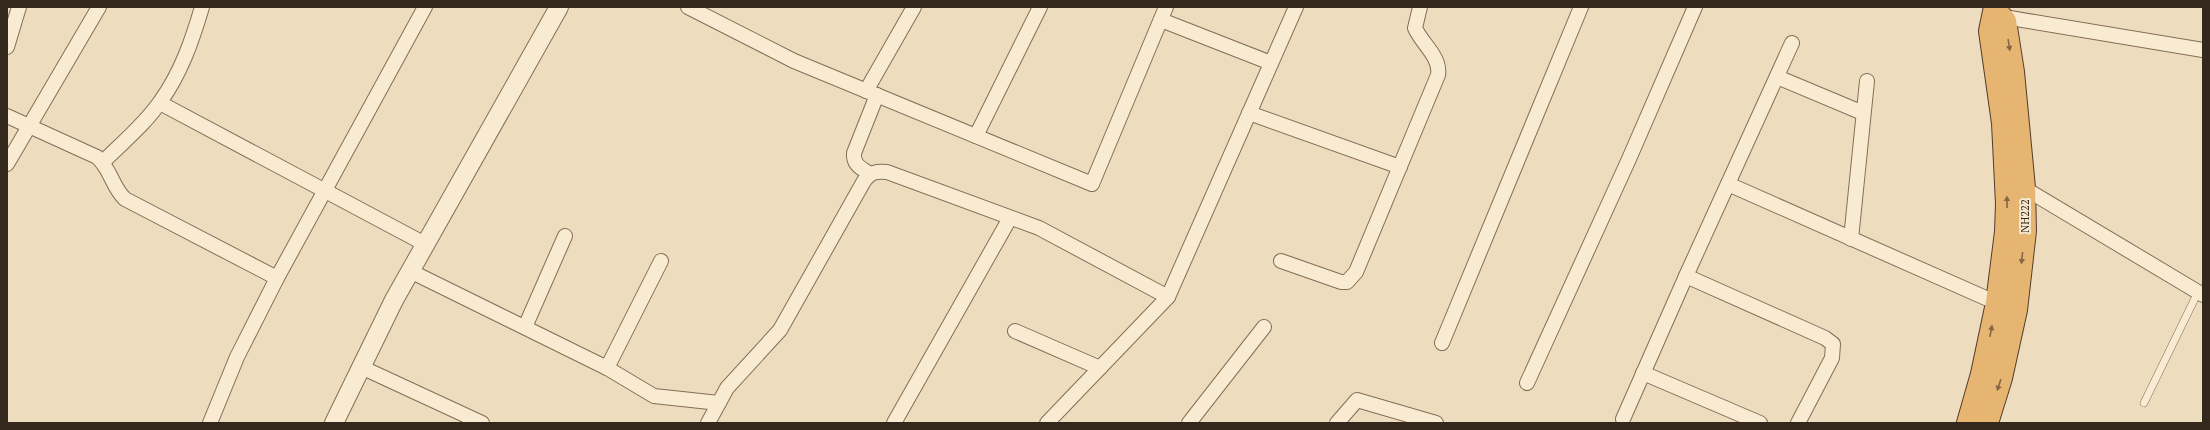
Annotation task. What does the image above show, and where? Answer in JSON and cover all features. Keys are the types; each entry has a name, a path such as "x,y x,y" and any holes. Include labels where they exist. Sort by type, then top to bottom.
{"highway":[{"name":"NH222","path":"1987,423 2001,378 2016,310 2025,232 2024,188 2013,72 1998,12"},
{"name":"NH222","path":"1968,423 1982,374 1997,303 2006,232 2007,204 2003,123 1990,32 1998,12"}],"street":[{"path":"7,46 19,7"},
{"path":"7,164 31,126 99,7"},
{"path":"103,162 160,103 180,71 192,41 202,7"},
{"path":"210,423 237,357 277,278 425,7"},
{"path":"334,423 410,271 559,7"},
{"path":"688,7 794,61 1092,184 1164,13 1271,63"},
{"path":"870,174 857,165 854,160 854,153 871,93 914,7"},
{"path":"976,136 1040,7"},
{"path":"1046,423 1168,298 1296,7"},
{"path":"1281,261 1341,282 1347,282 1353,278 1400,167 1439,68 1437,60 1415,28 1420,7"},
{"path":"1442,343 1581,7"},
{"path":"1527,382 1629,159 1694,7"},
{"path":"1998,12 2203,50"},
{"path":"1623,419 1792,43"},
{"path":"1776,77 1863,113"},
{"path":"1851,239 1867,81"},
{"path":"160,103 425,244"},
{"path":"1249,112 1400,167"},
{"path":"7,116 97,157 103,162 119,194 125,199 277,278"},
{"path":"708,423 735,378 780,330 870,174 878,171 887,172 1039,228 1168,298"},
{"path":"1728,184 1997,303"},
{"path":"2024,188 2200,294"},
{"path":"894,423 1010,218"},
{"path":"525,328 565,236"},
{"path":"607,368 661,261"},
{"path":"410,271 607,368 654,396 719,403"},
{"path":"1686,276 1825,338 1833,344 1832,358 1798,423"},
{"path":"1189,423 1264,327"},
{"path":"1015,331 1100,368"},
{"path":"361,367 482,423"},
{"path":"1643,373 1760,423"},
{"path":"1337,423 1357,400 1436,423"}],"lane":[{"path":"2144,403 2200,294"}]}
